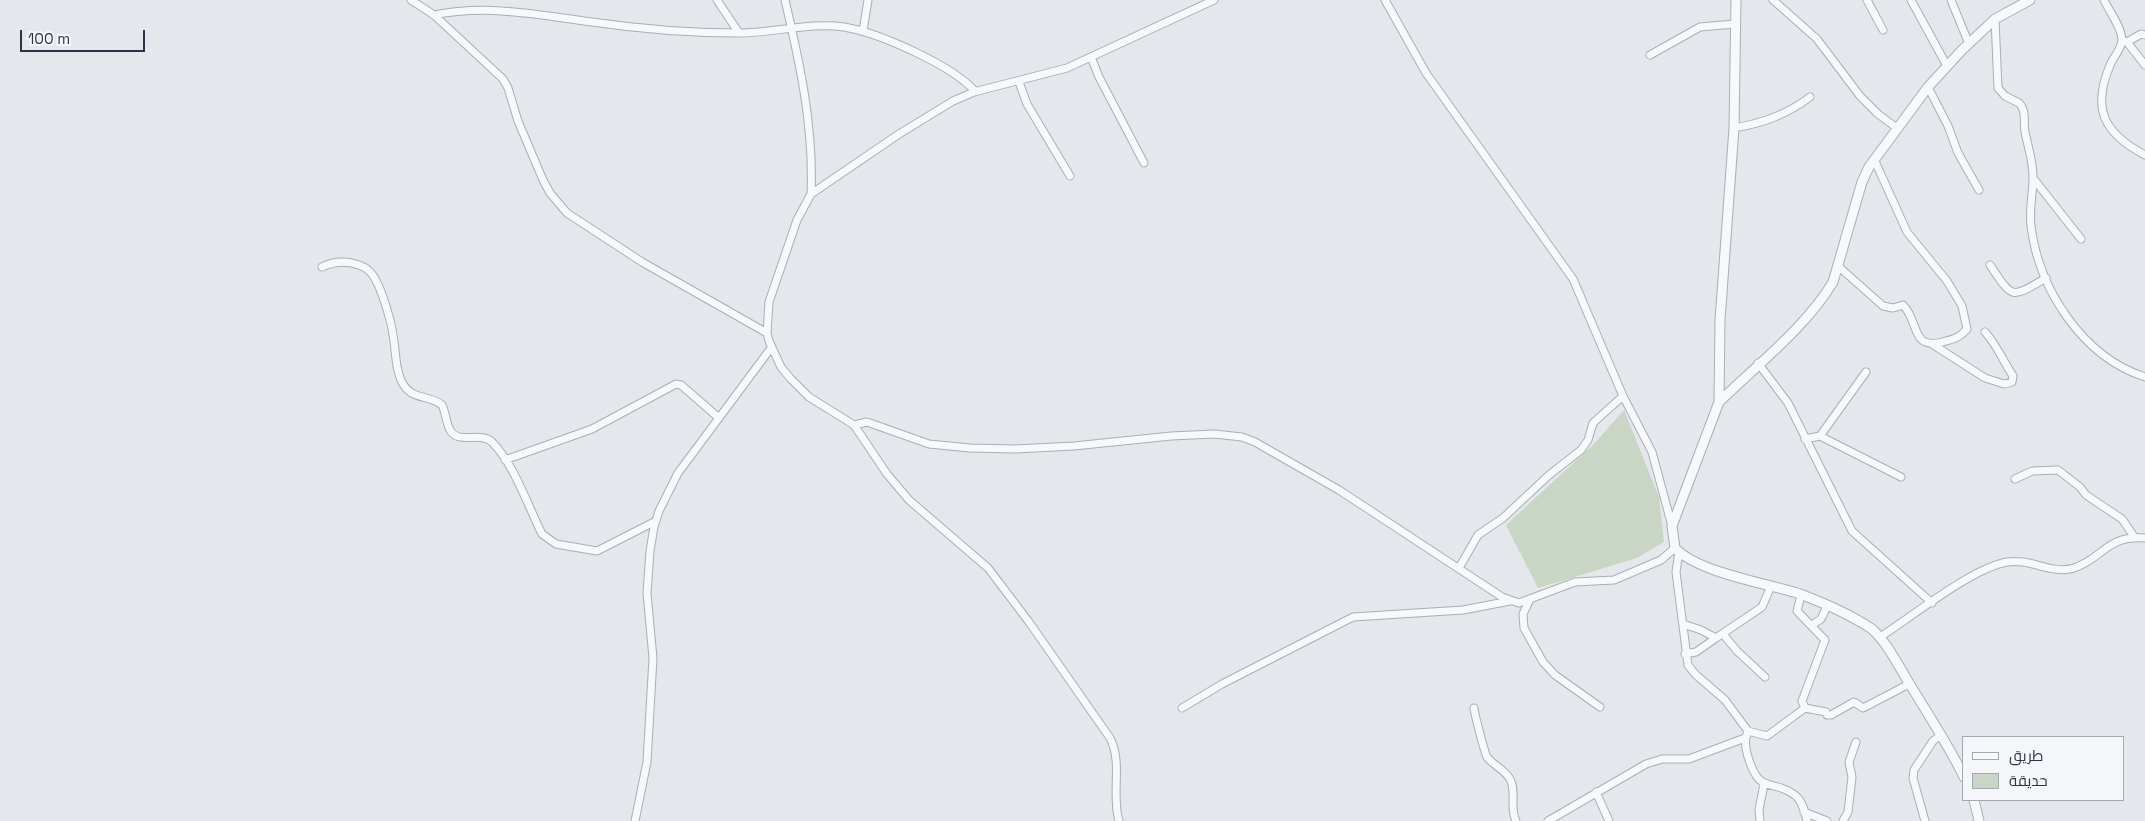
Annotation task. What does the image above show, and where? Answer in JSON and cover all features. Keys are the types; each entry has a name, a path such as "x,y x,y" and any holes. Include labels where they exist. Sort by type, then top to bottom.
{"street":[{"path":"411,0 434,15 496,71 508,88 518,120 543,180 550,193 567,213 642,262 767,333"},
{"path":"717,0 739,33"},
{"path":"785,0 800,62 809,120 811,194"},
{"path":"863,32 868,0"},
{"path":"1119,821 1114,796 1116,750 1110,738 1003,586 976,557 940,529 909,500 887,474 854,425 826,410 804,393 781,367 771,348 767,333 768,302 796,220 811,194 927,116 975,92 1067,68 1214,0"},
{"path":"1385,0 1426,73 1573,278 1623,396 1654,458 1677,550 1676,572 1685,654 1688,665 1695,674 1725,700 1748,731 1767,736 1774,733 1805,708 1826,712 1827,715 1831,715 1854,702 1863,708 1909,684"},
{"path":"1672,526 1719,402 1720,320 1734,128 1736,0"},
{"path":"1866,0 1883,30"},
{"path":"1911,0 1947,66"},
{"path":"1951,0 1969,44"},
{"path":"1719,402 1806,319 1825,296 1833,282 1862,182 1874,159 1897,128 1928,88 1969,44 1995,19 2030,0"},
{"path":"2104,0 2125,41 2145,65"},
{"path":"1776,1 1817,39 1872,108 1897,128"},
{"path":"434,15 450,12 514,11 593,22 739,33 826,26 863,32 907,50 966,82 975,92"},
{"path":"1995,19 1998,88 2004,96 2022,106 2034,178 2032,229 2036,253 2046,278 2062,308 2085,340 2120,366 2145,377"},
{"path":"1650,55 1700,28 1735,24"},
{"path":"2145,34 2125,41 2104,80 2101,109 2105,120 2118,136 2145,155"},
{"path":"1091,57 1098,77 1144,163"},
{"path":"1019,82 1027,104 1070,176"},
{"path":"1928,88 1948,126 1958,153 1979,190"},
{"path":"1734,128 1775,119 1792,111 1810,97"},
{"path":"1874,159 1907,232 1947,281 1962,306 1967,320 1968,326 1962,335 1932,344"},
{"path":"2034,178 2080,239"},
{"path":"322,267 331,263 342,262 361,266 370,271 376,282 391,325 402,383 413,395 433,399 442,405 453,433 464,438 487,438 491,441 505,460 542,534 556,544 597,551 656,521"},
{"path":"1990,265 2006,290 2013,294 2022,292 2046,278"},
{"path":"1838,266 1883,306 1893,308 1902,305 1909,313 1921,340 1932,344 1984,378 2004,384 2012,382 2013,376 2002,361 1993,341 1985,332"},
{"path":"635,821 647,762 653,658 647,593 650,551 656,521 678,473 771,348"},
{"path":"1758,363 1788,403 1852,531 1932,603"},
{"path":"1820,436 1866,372"},
{"path":"505,460 592,429 676,384 720,418"},
{"path":"1459,568 1478,536 1503,518 1560,466 1581,450 1588,440 1592,423 1623,396"},
{"path":"854,425 867,422 929,444 970,448 1064,447 1171,436 1214,434 1242,437 1255,442 1339,490 1511,601 1519,603 1575,582 1614,580 1661,560 1677,550"},
{"path":"1805,439 1820,436 1902,477"},
{"path":"2015,479 2032,471 2058,470 2080,487 2086,495 2122,519 2135,538"},
{"path":"1880,637 1992,565 2018,561 2064,570 2075,568 2092,559 2102,549 2117,540 2145,538"},
{"path":"1677,550 1710,568 1801,595 1827,606 1862,623 1880,637 1942,735 1962,773"},
{"path":"1685,654 1696,652 1762,607 1771,586"},
{"path":"1801,595 1797,611 1825,640 1802,700 1805,708"},
{"path":"1530,599 1523,614 1524,628 1543,662 1555,675 1600,707"},
{"path":"1182,708 1222,684 1353,617 1463,610 1511,601"},
{"path":"1812,625 1822,619 1827,606"},
{"path":"1683,624 1701,630 1716,638"},
{"path":"1723,634 1737,651 1765,676"},
{"path":"1474,708 1483,750 1487,758 1510,778 1514,793 1512,812 1516,821"},
{"path":"1548,821 1646,764 1662,759 1689,759 1744,738 1748,731"},
{"path":"1925,821 1913,778 1914,770 1932,742 1942,735"},
{"path":"1744,738 1752,770 1756,777 1764,784 1797,797 1807,821"},
{"path":"1843,821 1848,812 1852,777 1849,762 1856,742"},
{"path":"1760,821 1759,810 1764,784"},
{"path":"1596,792 1609,821"},
{"path":"1974,801 1979,821"},
{"path":"1804,812 1827,821"}],"green space":[{"path":"1624,410 1659,497 1664,542 1637,558 1538,588 1506,525 1593,445"}]}
